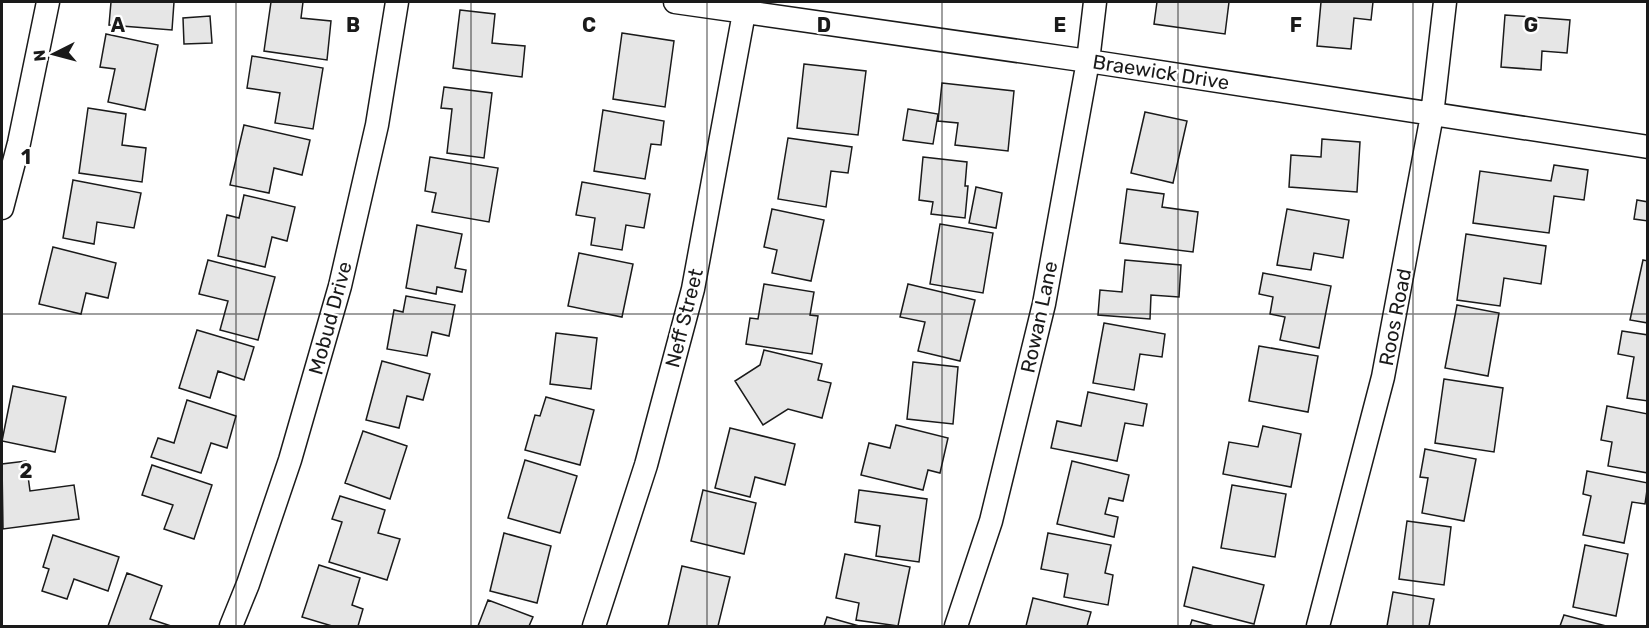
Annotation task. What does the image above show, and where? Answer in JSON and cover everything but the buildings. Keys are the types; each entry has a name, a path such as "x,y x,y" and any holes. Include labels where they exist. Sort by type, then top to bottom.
{"street":[{"path":"2,208 19,142 48,2"},
{"name":"Mobud Drive","path":"231,627 249,584 290,460 340,286 377,125 397,2"},
{"name":"Braewick Drive","path":"675,2 746,7 1647,147"},
{"name":"Rowan Lane","path":"956,627 990,521 1044,304 1088,61 1095,2"},
{"name":"Roos Road","path":"1318,627 1383,377 1432,115 1445,2"},
{"name":"Neff Street","path":"594,627 646,465 693,289 746,7"}]}
